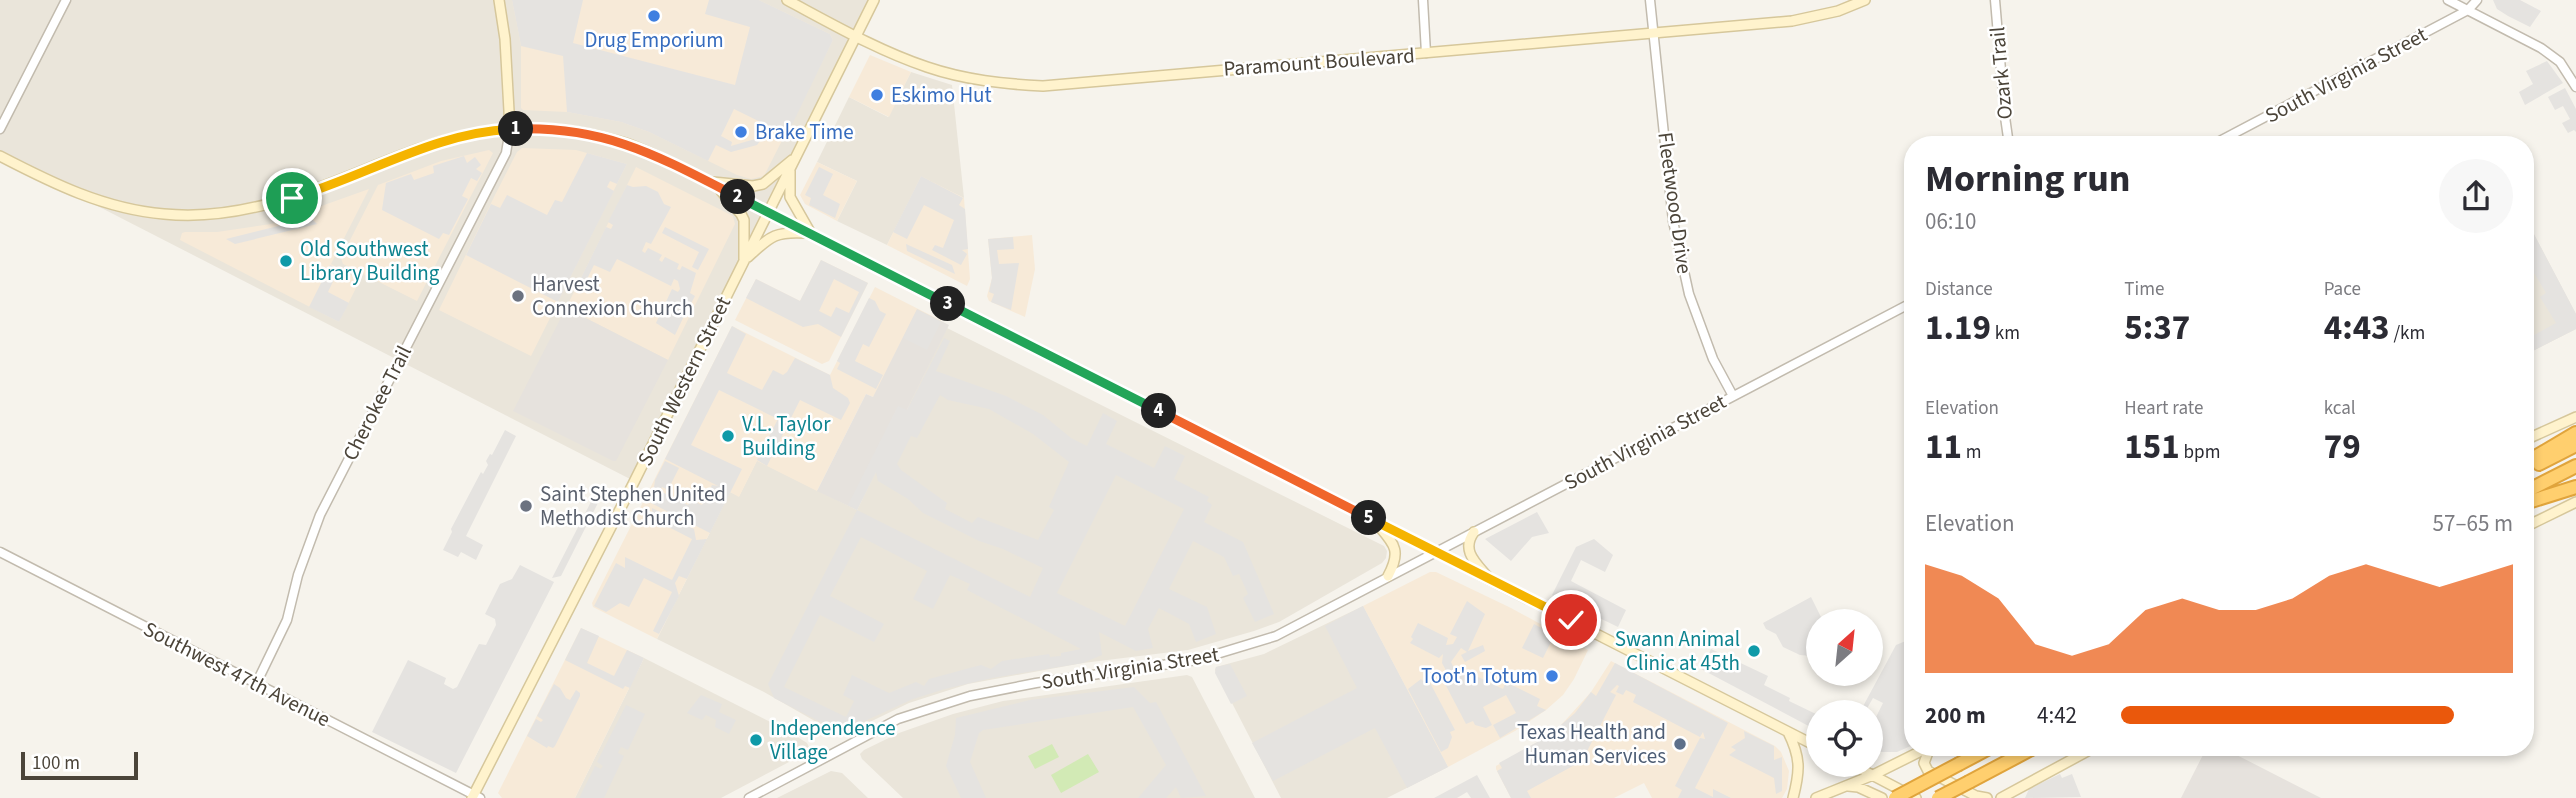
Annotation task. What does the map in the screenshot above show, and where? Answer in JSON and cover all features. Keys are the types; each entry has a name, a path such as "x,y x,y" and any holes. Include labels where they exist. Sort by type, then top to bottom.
{"highway":[{"path":"2534,458 2576,433"},
{"path":"2534,466 2576,445"},
{"path":"2534,487 2576,466"},
{"path":"2534,500 2576,487"},
{"path":"1895,798 1974,756"},
{"path":"1938,798 2018,756"}],"main road":[{"path":"499,0 505,39 510,129"},
{"name":"Paramount Boulevard","path":"787,0 909,60 964,77 1043,86 1792,21 1838,11 1865,0"},
{"name":"South Western Street","path":"476,797 874,0"},
{"path":"0,156 61,187 101,202 166,215 207,215 275,203 325,187 418,149 482,132 510,129 551,130 607,138 638,148 714,184 1806,741"},
{"path":"714,184 763,184 792,162"},
{"path":"792,162 790,197 811,234"},
{"path":"714,184 744,220 744,261"},
{"path":"744,261 772,236 788,233 811,234"},
{"path":"2534,436 2576,417"},
{"path":"2534,523 2576,502"},
{"path":"1373,520 1394,545 1396,553 1388,576"},
{"path":"1474,532 1468,544 1469,552 1490,579"},
{"path":"1788,732 1798,752 1793,798"},
{"path":"1883,770 1911,756"},
{"path":"1926,756 1924,763 1928,771 1976,796 1989,798 2003,797 2078,756"},
{"path":"1816,798 1869,777"},
{"path":"1878,777 1916,798"},
{"path":"1844,786 1858,787 1882,798"}],"street":[{"path":"0,129 66,0"},
{"path":"1423,0 1426,54"},
{"name":"Fleetwood Drive","path":"1650,0 1673,221 1689,294 1713,359 1733,396"},
{"name":"Ozark Trail","path":"1995,0 2008,136"},
{"path":"2448,0 2541,48 2560,62 2576,87"},
{"name":"South Virginia Street","path":"2229,136 2468,10 2477,0"},
{"name":"Cherokee Trail","path":"256,684 287,620 298,575 320,515 506,153 510,129"},
{"name":"South Virginia Street","path":"749,798 898,719 970,696 1037,683 1197,660 1276,636 1904,307"},
{"name":"Southwest 47th Avenue","path":"0,552 476,797"}],"shaded area":[{"path":"0,0 875,0 632,480 0,156"},
{"path":"512,0 759,0 830,34 833,40 764,176 751,179 621,122 567,112 523,110 521,46"},
{"path":"512,0 583,0 573,43 735,85 750,27 705,14 709,0 759,0 830,34 833,40 787,135 734,109 721,136 732,142 731,146 755,139 758,129 766,133 757,145 731,152 716,145 708,161 649,132 621,122 567,112 563,56 521,46"},
{"path":"2493,0 2520,0 2541,11 2530,27 2497,9"},
{"path":"870,55 911,72 889,117 849,97"},
{"path":"2547,61 2563,83 2525,105 2519,92 2533,84 2526,71"},
{"path":"911,72 952,85 964,198 921,177 887,245 837,221 857,181 817,162 849,97 888,117"},
{"path":"2565,88 2576,109 2576,132 2574,130 2568,133 2562,123 2570,119 2563,106 2555,110 2548,97"},
{"path":"522,148 576,150 627,164 531,356 439,310 517,152"},
{"path":"489,150 493,153 417,301 343,264 341,258 378,185 441,161"},
{"path":"587,153 627,164 617,184 610,181 607,187 614,191 558,302 466,255 491,204 500,208 507,195 547,215 555,200 562,202"},
{"path":"464,156 467,163 475,157 481,165 476,169 482,173 477,181 471,178 462,196 468,199 449,235 443,233 439,239 382,210 386,183 411,174 414,180 434,173 433,166"},
{"path":"817,162 857,181 837,221 805,204 800,195"},
{"path":"636,167 733,216 735,224 668,360 566,308"},
{"path":"819,167 833,174 823,195 840,204 835,218 809,205 811,198 805,195"},
{"path":"921,176 964,198 970,279 967,286 887,245"},
{"path":"921,176 963,198 959,205 965,209 968,249 962,250 967,254 961,265 932,250 935,245 943,248 954,220 924,205 907,239 893,232"},
{"path":"627,185 646,186 658,192 664,204 671,207 651,244 646,242 642,251 645,253 648,248 662,255 659,260 662,262 665,257 679,264 677,269 680,270 682,266 696,273 690,293 695,296 686,313 680,311 684,316 675,335 656,323 672,289 678,292 680,289 678,281 674,279 671,286 617,259 610,272 594,265 580,293 575,290 606,227 611,229 613,225 608,222"},
{"path":"369,189 331,264 360,280 339,322 180,240 185,232 217,232 271,224"},
{"path":"311,218 317,224 235,244 226,239"},
{"path":"665,227 709,249 698,270 692,267 699,252 662,233"},
{"path":"2534,234 2576,314 2576,329 2534,350"},
{"path":"2534,234 2576,314 2576,329 2534,350 2534,335 2556,323 2540,297 2546,293 2534,273"},
{"path":"1032,235 1035,269 1025,317 989,301 987,296 992,278 988,239"},
{"path":"1013,237 1014,249 997,250 999,264 1019,263 1011,310 991,302 994,294 989,292 992,278 988,239"},
{"path":"906,244 952,265 955,274 907,251"},
{"path":"821,260 868,283 829,361 822,364 735,320 756,279 800,301"},
{"path":"821,260 868,283 841,337 818,324 803,327 746,298 756,279 800,301","holes":["834,279 859,292 849,313 836,307 831,317 819,311"]},
{"path":"330,265 339,269 328,292 349,303 339,322 309,307"},
{"path":"875,287 942,321 873,397 866,394 817,491 757,461 739,497 730,492 657,639 593,607 592,603 732,326 830,375"},
{"path":"869,298 886,314 869,347 863,344 855,361 883,375 876,389 837,369 840,363 837,361"},
{"path":"566,308 668,360 616,461 513,411"},
{"path":"917,309 949,325 857,510 817,491 866,394 873,397"},
{"path":"917,310 941,322 927,350 903,338"},
{"path":"732,326 746,334 727,373 762,390 773,370 783,375 795,358 830,375 833,388 848,398 850,403 841,420 800,400 767,466 757,460 778,419 719,390 691,445 742,469 710,533 649,502 655,480 665,461 679,468 668,490 662,487 660,491 688,505 691,500 702,505 712,485 718,486 665,459"},
{"path":"947,328 1384,546 1387,551 1386,558 1382,563 1279,622 1254,631 1188,650 1083,663 968,684 909,703 841,736 764,692 657,639 730,492 739,496 757,460 857,510"},
{"path":"944,338 950,341 936,371 1006,396 1043,415 1071,438 1087,446 1103,413 1117,421 1106,444 1154,468 1165,446 1185,456 1174,479 1209,497 1207,501 1212,505 1204,522 1243,542 1274,614 1255,622 1243,598 1248,594 1239,574 1233,576 1224,557 1193,541 1169,589 1207,607 1216,634 1196,642 1189,624 1159,608 1148,629 1153,648 1136,651 1099,632 1102,655 1083,663 992,678 945,689 913,699 845,730 832,728 774,698 768,684 857,510 848,505 898,406 907,410","holes":["940,395 948,400 989,409 1033,434 1069,462 1049,507 1054,510 1038,540 978,517 972,523 945,509 947,503 901,470 897,464 911,436 917,438","876,472 878,481 908,499 923,513 979,541 1043,568 1030,597 857,510","1116,475 1184,509 1125,626 1057,593","861,537 927,571 913,599 933,609 950,575 970,584 967,590 1081,649 1061,653 1061,656 1050,657 1049,654 1002,661 991,669 981,665 929,679 924,686 916,682 889,693 852,675 843,695 854,701 846,717 784,687 820,615 874,642 884,624 830,596"]},
{"path":"505,430 516,436 466,536 483,545 476,560 461,552 458,557 443,550 481,472 483,474 488,465 486,461"},
{"path":"603,493 561,576 552,578 595,494"},
{"path":"652,508 694,529 696,540 707,539 687,579 679,576 675,583 679,596 659,634 653,631 672,592 644,578 629,607 620,603 606,612 594,606 616,563 625,568 625,557 672,580 692,539 653,519"},
{"path":"1537,512 1549,533 1532,537 1511,561 1485,539"},
{"path":"1594,539 1613,555 1605,572 1581,560 1571,581 1626,610 1618,627 1552,595 1576,547"},
{"path":"520,565 554,582 456,773 372,732 408,660 446,678 444,684 453,689 457,687 479,644 486,645 496,625 495,619 485,614 500,584 512,579"},
{"path":"1430,572 1436,572 1511,608 1588,650 1563,695 1546,710 1515,731 1448,767 1363,606"},
{"path":"1811,597 1817,609 1806,609 1806,656 1783,647 1776,634 1766,629 1763,623"},
{"path":"1467,601 1485,614 1468,651 1483,645 1485,651 1465,662 1461,655 1467,652 1461,648 1451,662 1456,672 1462,669 1468,681 1476,676 1503,689 1506,682 1540,699 1537,706 1546,710 1500,738 1493,725 1516,713 1506,695 1483,707 1492,725 1486,728 1475,725 1473,721 1466,724 1442,678 1448,674 1442,663 1443,654 1439,658 1410,643 1418,623 1448,638 1446,645 1453,644 1457,637 1450,634"},
{"path":"1363,606 1448,767 1387,798 1281,798 1215,670 1216,667 1264,654"},
{"path":"1363,606 1448,767 1407,788 1375,728 1273,781 1252,743 1357,688 1325,626"},
{"path":"1534,624 1552,634 1552,640 1543,658 1522,648"},
{"path":"581,628 644,658 575,798 502,798 498,793"},
{"path":"581,628 599,636 587,663 614,676 627,650 644,658 630,688 625,686 623,689 565,660"},
{"path":"1904,642 1904,749 1897,752 1883,752 1883,700 1866,700 1874,686 1883,686 1883,669 1896,645"},
{"path":"1711,649 1768,676 1764,685 1806,709 1806,725 1701,669"},
{"name":"Independence Village","path":"644,658 788,731 807,743 810,749 721,798 575,798"},
{"path":"1611,661 1775,746 1781,752 1789,771 1787,789 1782,798 1652,798 1644,783 1614,798 1511,798 1496,766 1548,736 1561,725 1591,692"},
{"path":"1615,663 1728,723 1695,788 1713,797 1713,789 1731,798 1678,798 1682,790 1675,786 1700,738 1705,739 1703,732 1700,737 1633,702 1636,695 1626,690 1623,695 1616,692 1619,686 1617,685 1610,692 1616,695 1582,761 1527,791 1531,798 1511,798 1497,771 1502,768 1499,763 1548,736 1575,713 1591,692 1596,696"},
{"path":"1230,664 1247,696 1231,704 1215,673 1216,667"},
{"path":"1187,675 1192,677 1255,798 903,798 860,754 899,733 953,714 1003,701"},
{"path":"1421,679 1428,679 1455,730 1450,732 1452,737 1448,748 1441,752 1408,689"},
{"path":"554,684 570,700 576,690 580,696 555,746 547,748 527,736 536,719 541,722 543,720 537,716"},
{"path":"1134,687 1150,703 1156,702 1206,796 1181,798 1176,787 1166,798 1138,798 1166,765 1133,707 983,730 979,733 970,762 986,798 961,798 946,766 955,735 956,718 1030,700"},
{"path":"701,695 722,704 719,712 736,720 729,734 715,727 716,720 706,715 702,720 687,713"},
{"path":"626,705 645,714 628,750 621,747 618,753 624,756 604,798 579,798 595,766 601,769 603,766 597,762"},
{"path":"1744,731 1774,746 1774,760 1782,757 1782,791 1776,794 1774,778 1729,755 1736,750 1731,747 1745,738"},
{"path":"2202,756 2239,756 2321,798 2181,798"},
{"path":"831,771 842,773 868,798 777,798"},
{"path":"2060,774 2062,778 2072,774 2081,797 2025,798 2029,789"},
{"path":"1477,775 1490,798 1471,798 1467,792 1457,798 1434,798"}],"green space":[{"path":"1052,744 1059,757 1035,769 1028,756"},
{"path":"1088,754 1099,772 1061,793 1051,775"}],"place":[{"name":"Drug Emporium","path":"654,16"},
{"name":"Eskimo Hut","path":"877,95"},
{"name":"Brake Time","path":"741,132"},
{"name":"Old Southwest Library Building","path":"286,261"},
{"name":"Harvest Connexion Church","path":"518,296"},
{"name":"V.L. Taylor Building","path":"728,436"},
{"name":"Saint Stephen United Methodist Church","path":"526,506"},
{"name":"Swann Animal Clinic at 45th","path":"1754,651"},
{"name":"Toot'n Totum","path":"1552,676"},
{"name":"Independence Village","path":"756,740"},
{"name":"Texas Health and Human Services","path":"1680,744"}],"route":[{"path":"292,198 418,149 482,132 524,128 589,134 622,142 690,172 1571,620"}]}
